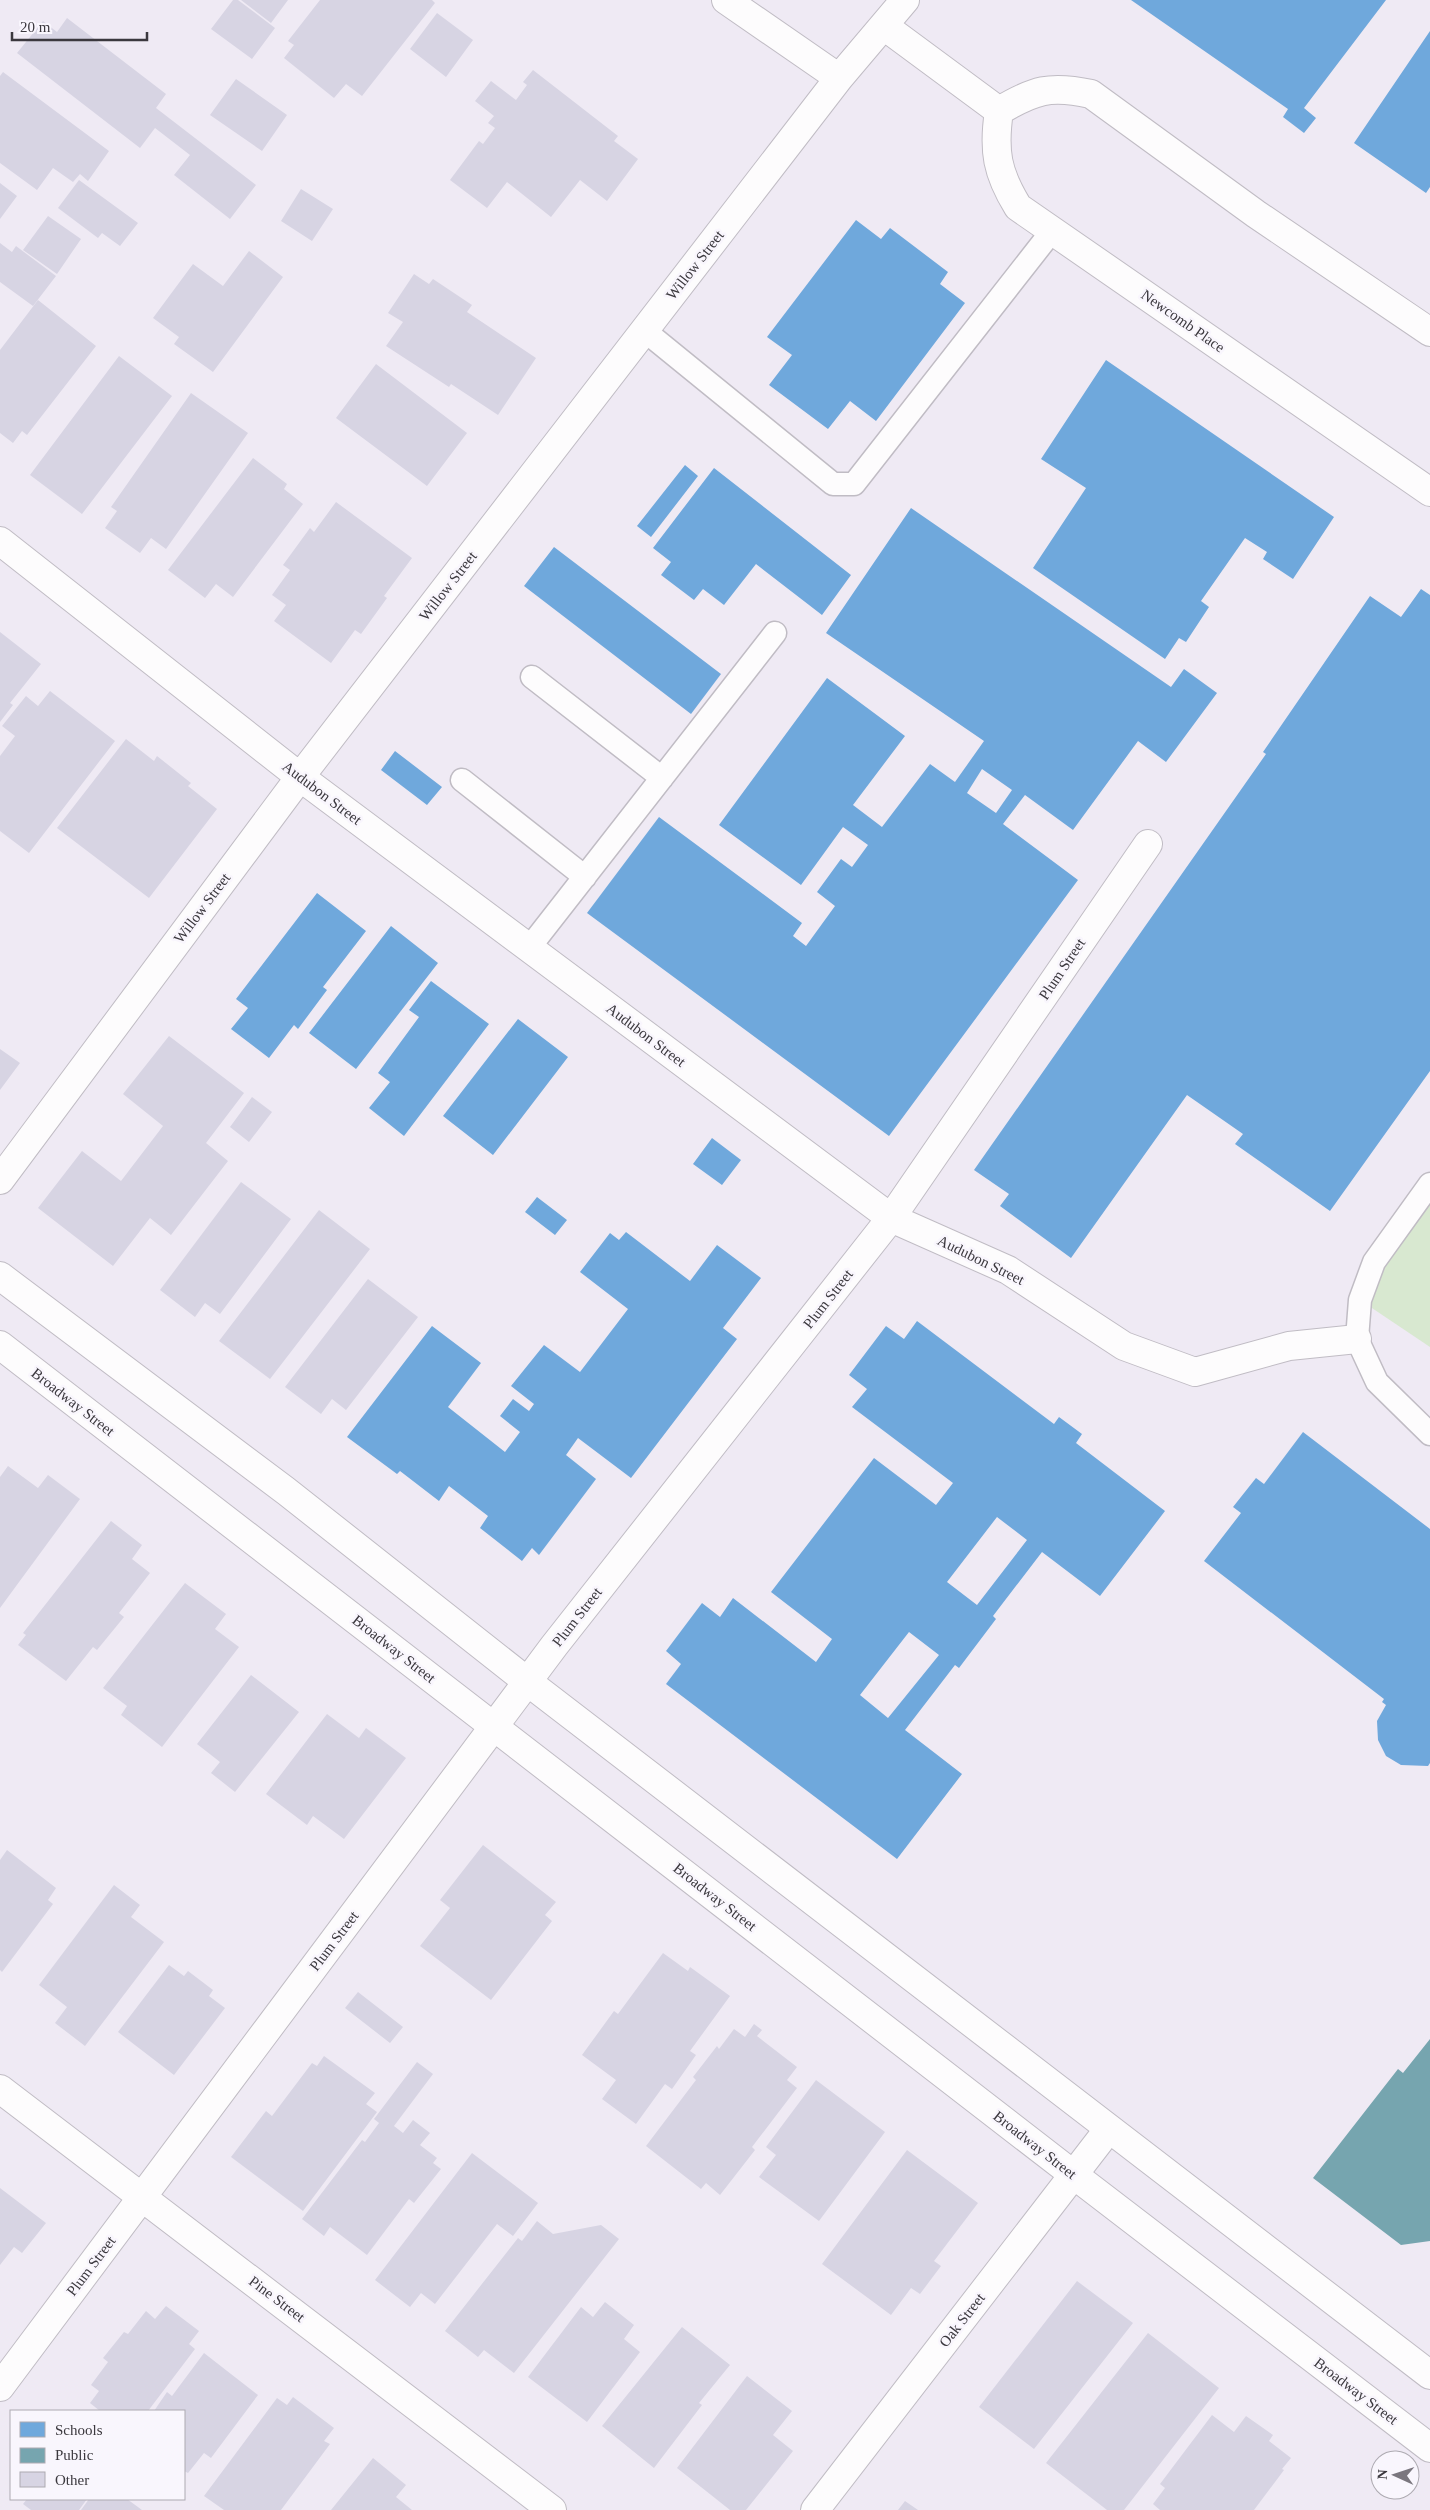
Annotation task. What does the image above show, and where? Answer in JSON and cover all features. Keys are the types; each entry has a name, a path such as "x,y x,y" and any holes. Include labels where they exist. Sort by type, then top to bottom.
{"street":[{"path":"726,0 839,78"},
{"name":"Willow Street","path":"0,1180 300,777 839,78 905,0"},
{"path":"884,26 999,112 1020,98 1042,90 1066,88 1090,94 1256,214 1430,332"},
{"name":"Newcomb Place","path":"999,112 995,137 997,163 1005,186 1018,207 1430,492"},
{"name":"Audubon Street","path":"0,541 300,777 891,1218 1008,1270 1124,1346 1195,1372 1289,1346 1357,1339"},
{"name":"Plum Street","path":"0,2386 528,1682 891,1218 1148,844"},
{"path":"0,1276 286,1491 528,1682 1430,2376"},
{"name":"Broadway Street","path":"0,1345 1430,2448"},
{"name":"Pine Street","path":"0,2089 552,2510"},
{"name":"Oak Street","path":"815,2510 1108,2130"}],"lane":[{"path":"645,331 833,484 854,484 1052,230"},
{"path":"530,948 775,633"},
{"path":"532,677 662,778"},
{"path":"462,780 585,877"},
{"path":"1430,1184 1374,1262 1360,1300 1357,1339 1377,1382 1430,1434"}],"green space":[{"path":"1430,1200 1430,1347 1360,1300"}],"building: Schools":[{"path":"1131,0 1386,0 1304,108 1316,118 1304,133 1283,117 1288,109"},
{"path":"1430,31 1430,187 1426,193 1354,143"},
{"path":"856,220 881,239 890,228 948,272 940,284 965,303 876,421 850,401 828,429 769,385 792,355 767,337"},
{"path":"1106,360 1334,517 1293,579 1263,559 1267,552 1245,538 1201,601 1209,607 1186,642 1179,638 1165,659 1033,568 1086,488 1041,459"},
{"path":"685,465 698,476 651,537 637,526"},
{"path":"714,468 851,575 822,615 756,564 724,605 703,589 694,600 661,575 671,562 653,548"},
{"path":"911,508 1171,687 1184,669 1217,693 1166,762 1138,741 1073,830 1025,795 1003,824 1078,880 889,1136 587,913 659,817 802,923 793,936 806,946 835,906 817,892 841,859 852,867 868,845 843,827 801,885 719,825 827,678 905,736 853,805 882,827 930,764 955,782 984,741 826,633","holes":["982,769 1012,790 996,813 967,793"]},
{"path":"554,547 721,674 691,714 524,586"},
{"path":"1421,589 1430,595 1430,1071 1330,1211 1235,1144 1243,1134 1187,1095 1071,1258 1000,1206 1009,1194 974,1170 1266,754 1263,752 1370,596 1401,617"},
{"path":"395,751 442,787 427,805 381,770"},
{"path":"317,893 366,931 323,987 327,990 298,1029 294,1025 269,1058 231,1029 248,1008 236,999"},
{"path":"391,926 438,963 356,1069 309,1033"},
{"path":"431,981 489,1024 404,1136 369,1108 390,1082 378,1073 419,1017 409,1010"},
{"path":"518,1019 568,1057 493,1155 443,1116"},
{"path":"712,1138 741,1160 722,1185 693,1164"},
{"path":"537,1197 567,1220 555,1235 525,1212"},
{"path":"626,1232 690,1281 717,1245 761,1278 723,1328 737,1339 631,1478 578,1438 566,1455 596,1479 539,1555 532,1548 522,1561 480,1528 488,1516 449,1486 439,1501 400,1471 397,1474 347,1437 432,1326 481,1363 448,1407 505,1452 520,1432 500,1416 513,1399 529,1411 534,1404 511,1386 544,1345 580,1372 628,1309 580,1272 610,1233 619,1240"},
{"path":"917,1321 1054,1424 1059,1417 1082,1434 1076,1443 1165,1511 1100,1596 1042,1552 993,1616 996,1619 959,1668 955,1665 905,1730 962,1774 897,1859 666,1684 681,1664 666,1651 702,1603 720,1617 733,1598 816,1662 832,1639 771,1592 874,1458 936,1505 953,1483 852,1407 867,1389 849,1375 886,1326 904,1339","holes":["997,1517 1027,1540 977,1605 947,1582","909,1632 939,1655 888,1718 860,1695"]},
{"path":"1303,1432 1430,1529 1430,1763 1428,1766 1401,1765 1386,1756 1378,1740 1377,1721 1386,1705 1382,1702 1384,1699 1204,1561 1241,1513 1233,1507 1256,1478 1264,1484"}],"building: Public":[{"path":"1430,2039 1430,2241 1401,2245 1313,2178 1398,2069 1403,2073"}],"building: Other":[{"path":"233,0 238,0 275,28 252,59 211,29"},
{"path":"241,0 288,0 271,23"},
{"path":"320,0 432,0 435,3 362,96 346,84 334,98 284,58 294,45 288,41"},
{"path":"437,13 473,40 446,77 410,49"},
{"path":"67,18 166,94 156,108 256,185 230,219 174,175 190,155 155,128 140,148 17,53 43,21 57,32"},
{"path":"533,70 618,136 614,141 638,159 607,201 580,180 551,217 507,182 487,208 450,180 479,141 483,144 495,128 488,123 494,116 475,101 491,81 516,100 527,85 523,82"},
{"path":"3,72 109,151 88,181 80,174 73,182 53,168 37,190 0,163 0,76"},
{"path":"236,79 287,115 262,151 210,115"},
{"path":"79,180 138,223 120,246 102,233 98,238 58,208"},
{"path":"0,183 17,196 0,219"},
{"path":"301,189 333,209 312,241 281,221"},
{"path":"48,216 81,239 57,274 23,250"},
{"path":"0,243 12,252 16,246 56,276 33,306 0,282"},
{"path":"249,251 283,277 213,372 174,344 179,337 153,318 193,264 223,286"},
{"path":"414,274 429,284 433,279 472,305 467,312 536,358 498,415 451,384 449,387 386,346 403,322 388,313"},
{"path":"38,300 96,346 27,435 22,431 13,443 0,433 0,350"},
{"path":"119,356 172,396 82,514 30,475"},
{"path":"376,364 467,433 427,486 336,418"},
{"path":"191,393 248,433 166,549 151,538 140,553 105,528 117,511 111,507"},
{"path":"253,458 287,484 284,489 303,504 233,597 216,584 205,598 168,570"},
{"path":"336,502 412,558 384,596 387,598 361,634 355,630 331,663 274,621 286,605 272,595 290,570 283,565 310,528 314,532"},
{"path":"0,632 41,664 10,703 13,705 0,722"},
{"path":"50,691 115,741 29,853 0,831 0,756 15,736 2,726 26,696 38,706"},
{"path":"126,739 154,761 157,756 191,783 188,786 217,809 149,898 57,828"},
{"path":"169,1036 244,1093 206,1143 228,1161 171,1235 150,1218 113,1266 38,1208 82,1151 121,1181 163,1126 123,1094"},
{"path":"0,1049 20,1063 0,1090"},
{"path":"252,1097 272,1112 249,1142 230,1127"},
{"path":"241,1182 291,1219 220,1314 205,1303 195,1317 160,1290"},
{"path":"319,1210 370,1249 270,1379 219,1341"},
{"path":"368,1279 418,1317 346,1410 332,1399 321,1414 285,1387"},
{"path":"8,1466 38,1488 48,1475 80,1499 0,1608 0,1477"},
{"path":"111,1521 142,1545 132,1559 150,1573 119,1613 124,1617 97,1650 93,1647 66,1681 18,1645 26,1635 23,1633"},
{"path":"185,1583 226,1614 215,1629 239,1647 162,1747 121,1715 127,1706 103,1688"},
{"path":"251,1675 299,1712 235,1792 211,1773 220,1762 197,1744"},
{"path":"327,1714 359,1738 366,1728 406,1758 344,1839 313,1816 307,1825 266,1794"},
{"path":"483,1845 556,1902 545,1915 552,1921 491,2000 420,1946 450,1908 440,1900"},
{"path":"7,1850 56,1888 48,1900 53,1904 2,1972 0,1970 0,1860"},
{"path":"114,1885 140,1905 131,1917 164,1942 85,2046 55,2023 67,2007 39,1985"},
{"path":"663,1953 688,1971 690,1967 730,1996 690,2051 696,2055 672,2089 665,2084 636,2124 602,2099 616,2080 582,2055 614,2011 618,2014"},
{"path":"169,1965 184,1976 188,1971 213,1990 209,1996 225,2008 174,2075 118,2032"},
{"path":"358,1992 403,2027 390,2043 345,2008"},
{"path":"754,2024 762,2030 757,2036 797,2067 787,2080 797,2088 752,2147 755,2150 720,2195 706,2183 701,2189 646,2146 696,2080 693,2077 717,2046 719,2049 734,2029 745,2037"},
{"path":"324,2056 375,2093 366,2104 377,2112 303,2211 231,2157 266,2111 272,2116 312,2063 317,2066"},
{"path":"417,2062 433,2074 394,2126 403,2133 413,2120 430,2133 420,2145 437,2158 433,2163 441,2169 414,2203 409,2199 367,2255 330,2227 324,2236 302,2219 362,2140 365,2142 379,2123 374,2119"},
{"path":"816,2080 885,2132 819,2221 759,2177 776,2155 766,2147"},
{"path":"907,2150 978,2203 934,2261 941,2266 920,2294 911,2288 891,2315 822,2264"},
{"path":"472,2153 538,2203 513,2236 497,2224 435,2304 421,2293 410,2307 375,2280"},
{"path":"0,2188 46,2223 22,2253 14,2247 0,2265"},
{"path":"537,2221 553,2234 601,2225 619,2239 514,2373 484,2350 478,2357 445,2331 518,2238 522,2241"},
{"path":"1077,2281 1133,2323 1034,2449 979,2407"},
{"path":"605,2302 634,2325 624,2339 640,2352 587,2422 528,2377 581,2307 593,2317"},
{"path":"166,2306 199,2331 189,2344 195,2349 149,2410 99,2410 90,2403 99,2391 91,2385 108,2362 103,2358 124,2332 128,2334 146,2311 155,2319"},
{"path":"682,2327 730,2365 699,2403 702,2405 654,2468 602,2426"},
{"path":"1148,2333 1219,2388 1124,2510 1107,2510 1046,2463"},
{"path":"204,2353 258,2395 211,2458 204,2453 188,2473 185,2472 185,2410 155,2410 167,2392 172,2396"},
{"path":"747,2376 792,2411 773,2435 793,2451 746,2510 730,2510 677,2468"},
{"path":"293,2397 334,2428 324,2441 330,2444 281,2510 224,2510 204,2496 277,2398 287,2405"},
{"path":"1212,2415 1234,2432 1246,2416 1273,2435 1269,2441 1291,2458 1254,2510 1160,2510 1153,2504 1165,2488 1160,2484"},
{"path":"373,2458 406,2485 396,2497 412,2510 331,2510"},
{"path":"26,2500 86,2500 79,2510 31,2510 23,2504"},
{"path":"88,2500 128,2500 142,2510 81,2510"},
{"path":"905,2501 918,2510 898,2510"}]}
